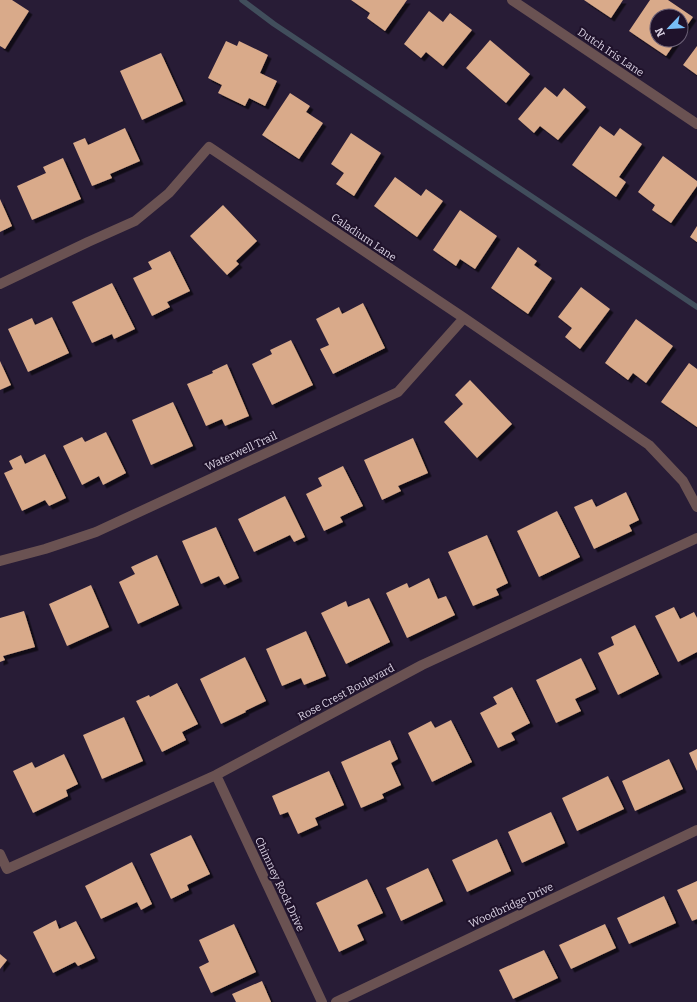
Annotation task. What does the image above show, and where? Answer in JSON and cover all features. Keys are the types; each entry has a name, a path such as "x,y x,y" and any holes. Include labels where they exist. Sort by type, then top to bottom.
{"street":[{"name":"Dutch Iris Lane","path":"512,0 697,124"},
{"name":"Caladium Lane","path":"0,284 135,221 168,193 208,148 464,318 649,445 683,481 697,507"},
{"name":"Waterwell Trail","path":"0,561 45,550 96,532 398,392 464,318"},
{"name":"Rose Crest Boulevard","path":"0,854 7,869 216,775 422,665 697,538"},
{"name":"Chimney Rock Drive","path":"216,775 322,1002"},
{"name":"Woodbridge Drive","path":"336,1002 697,830"}],"building":[{"path":"0,0 12,0 29,11 5,49 0,46"},
{"path":"351,0 407,0 385,31 367,18 370,13"},
{"path":"584,0 623,0 611,18"},
{"path":"650,0 668,0 680,8 649,8 649,45 629,31"},
{"path":"429,11 443,22 450,13 472,30 443,66 426,52 421,58 404,44"},
{"path":"689,14 693,17 689,23"},
{"path":"490,40 530,74 506,103 466,68"},
{"path":"226,41 237,46 239,41 268,55 260,73 277,81 265,106 249,98 245,106 218,93 222,85 208,78"},
{"path":"697,46 697,75 683,65"},
{"path":"654,48 672,48 666,56"},
{"path":"161,53 183,101 142,120 120,71"},
{"path":"545,87 557,97 564,88 586,107 558,140 540,126 534,133 518,119"},
{"path":"290,93 310,106 306,112 323,123 299,159 262,135"},
{"path":"600,126 614,136 620,128 642,144 619,177 626,182 616,197 572,165"},
{"path":"125,128 140,161 110,174 112,178 92,186 73,143 85,138 88,145"},
{"path":"351,133 381,153 354,196 336,184 344,173 331,164"},
{"path":"663,156 697,181 697,186 671,223 652,210 655,205 638,192"},
{"path":"63,158 81,199 32,220 17,186 46,173 43,167"},
{"path":"395,177 421,196 426,189 443,201 417,237 374,206"},
{"path":"0,199 12,226 0,232"},
{"path":"223,205 257,241 236,261 239,264 227,275 190,236"},
{"path":"460,210 497,236 475,269 460,259 456,266 433,250"},
{"path":"697,226 697,242 690,237"},
{"path":"518,247 537,261 534,265 552,278 528,314 491,288"},
{"path":"170,251 190,291 167,302 170,307 152,316 133,278 152,269 148,262"},
{"path":"112,283 135,329 114,339 112,334 92,343 72,302"},
{"path":"581,287 610,309 580,349 565,337 572,328 558,317"},
{"path":"363,303 385,348 333,374 320,349 329,345 316,319 339,307 342,314"},
{"path":"52,317 69,353 28,372 8,329 32,318 35,325"},
{"path":"636,319 673,346 646,383 633,373 628,380 605,363"},
{"path":"291,340 313,385 272,405 252,364 272,354 270,350"},
{"path":"0,361 11,385 0,390"},
{"path":"689,363 697,369 697,427 661,402"},
{"path":"227,364 249,416 225,426 222,419 206,426 187,384 213,373 212,371"},
{"path":"470,380 512,424 477,458 444,422 463,404 455,395"},
{"path":"173,402 193,446 151,465 132,420"},
{"path":"106,432 126,473 103,485 99,476 82,485 63,446 82,437 85,442"},
{"path":"413,438 428,473 398,486 401,491 382,500 364,460"},
{"path":"45,454 66,498 49,506 45,500 22,511 4,473 13,469 9,461 21,455 25,464"},
{"path":"343,466 363,506 340,517 343,522 324,531 306,494 322,486 318,478"},
{"path":"626,492 639,520 629,525 632,531 594,549 574,507 592,499 596,507"},
{"path":"285,496 305,537 294,542 290,535 254,552 238,519"},
{"path":"557,511 580,557 539,577 517,531"},
{"path":"216,527 239,578 224,585 219,576 201,584 182,541"},
{"path":"487,535 508,583 496,589 499,595 473,606 448,552"},
{"path":"157,555 179,605 138,624 119,582 135,574 131,567"},
{"path":"429,578 438,599 446,596 455,615 407,638 386,593 407,583 409,588"},
{"path":"91,585 109,627 67,646 49,604"},
{"path":"369,598 390,642 346,664 321,613 346,601 348,607"},
{"path":"674,607 680,619 694,612 697,618 697,652 678,662 655,616"},
{"path":"24,611 35,647 3,656 5,660 0,662 0,618"},
{"path":"635,625 659,674 618,695 598,653 614,645 611,637"},
{"path":"306,631 326,676 304,685 301,678 282,686 266,649"},
{"path":"245,657 266,701 221,724 200,679"},
{"path":"581,658 596,689 575,699 581,711 556,723 536,680"},
{"path":"177,683 198,724 182,732 186,740 162,752 136,701 149,695 150,697"},
{"path":"512,687 530,723 511,733 515,740 498,748 480,713 497,704 493,697"},
{"path":"124,717 143,761 102,779 83,735"},
{"path":"451,720 472,762 432,782 408,733 431,721 435,728"},
{"path":"390,740 398,759 391,763 401,785 382,794 384,798 361,808 341,762"},
{"path":"697,749 697,771 689,753"},
{"path":"64,754 78,784 66,790 68,796 33,813 13,771 32,762 35,768"},
{"path":"669,759 683,789 635,811 622,781"},
{"path":"329,771 344,805 315,818 318,825 298,834 288,812 280,815 272,796"},
{"path":"608,776 624,809 577,831 562,798"},
{"path":"551,812 565,843 522,863 508,832"},
{"path":"191,835 210,874 187,885 189,890 171,899 150,854"},
{"path":"497,839 511,871 467,892 452,860"},
{"path":"132,862 152,904 141,910 137,902 101,919 85,886"},
{"path":"428,868 443,901 401,921 386,888"},
{"path":"367,879 383,913 357,925 364,940 339,952 316,903"},
{"path":"697,881 697,919 692,921 677,890"},
{"path":"664,896 676,923 629,944 617,918"},
{"path":"56,920 59,929 76,921 95,958 78,966 75,962 53,973 33,932"},
{"path":"234,924 256,972 211,993 199,967 209,962 199,940"},
{"path":"605,924 616,948 571,969 559,945"},
{"path":"544,950 558,978 513,999 499,970"},
{"path":"0,954 7,960 0,969"},
{"path":"262,981 271,1002 236,1002 232,994"}],"waterway":[{"path":"242,0 274,24 697,307"}]}
